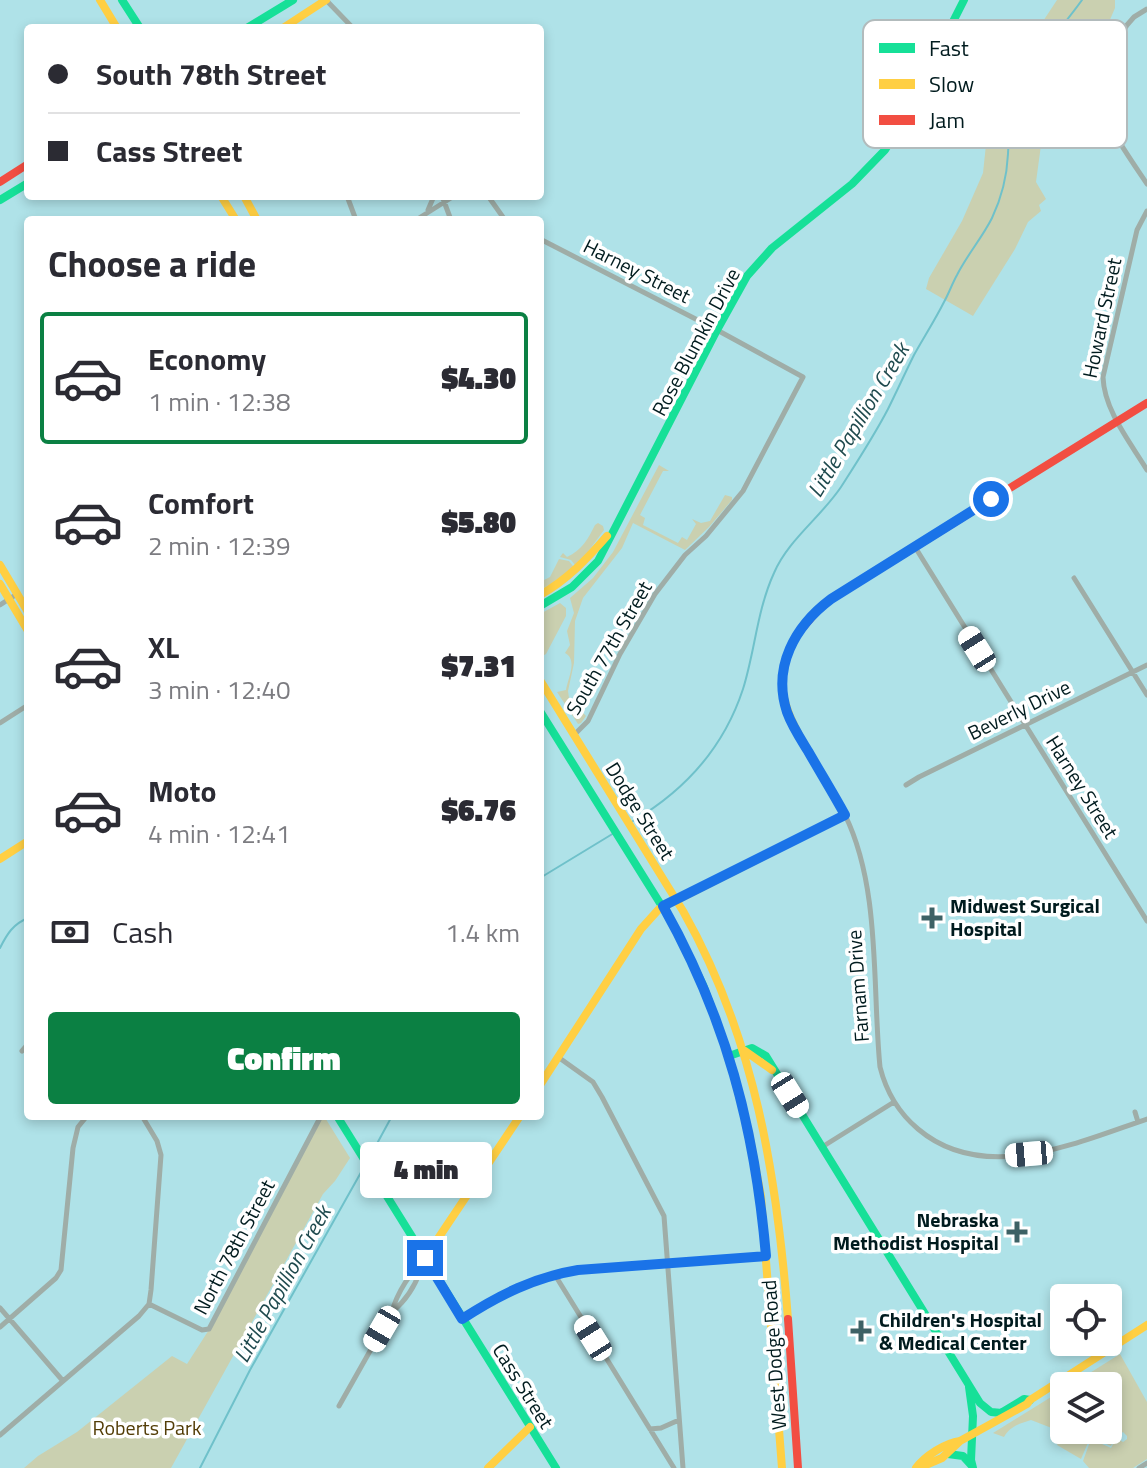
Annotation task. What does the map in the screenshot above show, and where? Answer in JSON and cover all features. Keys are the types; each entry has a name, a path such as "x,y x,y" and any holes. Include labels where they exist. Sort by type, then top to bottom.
{"main road":[{"path":"100,0 115,24"},
{"path":"122,0 137,24"},
{"path":"254,24 293,0"},
{"path":"289,24 326,0"},
{"name":"Rose Blumkin Drive","path":"954,20 964,0"},
{"name":"Rose Blumkin Drive","path":"544,604 568,590 598,561 717,330 764,255 852,184 886,148"},
{"path":"0,182 24,167"},
{"path":"0,200 24,185"},
{"path":"915,547 1147,403"},
{"name":"Rose Blumkin Drive","path":"544,593 577,570 616,526"},
{"name":"Farnam Drive","path":"845,815 792,723 785,705 783,678 789,651 812,614 915,547"},
{"path":"0,565 24,622"},
{"path":"0,584 24,608"},
{"name":"Dodge Street","path":"544,686 676,899 713,968 745,1051"},
{"name":"Dodge Street","path":"544,717 663,906 698,973 729,1056"},
{"path":"544,1079 641,929 663,906 845,815"},
{"path":"0,859 24,844"},
{"path":"729,1056 745,1051 777,1074 984,1409 1002,1413"},
{"name":"West Dodge Road","path":"745,1051 766,1129 776,1190 798,1468"},
{"name":"West Dodge Road","path":"729,1056 761,1196 782,1468"},
{"name":"Cass Street","path":"340,1120 556,1468"},
{"path":"425,1258 517,1120"},
{"path":"917,1468 921,1461 952,1442 960,1441 1020,1409 1147,1325"},
{"path":"968,1384 972,1402 972,1467"},
{"path":"992,1423 996,1416 1024,1399 1030,1400"},
{"path":"488,1468 530,1427"},
{"path":"917,1468 926,1467 957,1447 960,1441"},
{"path":"946,1454 963,1456 972,1467"}],"street":[{"path":"326,0 349,24"},
{"path":"1127,26 1147,9"},
{"path":"1125,148 1147,184"},
{"path":"425,214 432,200"},
{"path":"422,216 442,200"},
{"name":"Howard Street","path":"1147,211 1137,230 1103,377 1107,403 1147,470"},
{"name":"Harney Street","path":"544,241 803,377"},
{"name":"South 77th Street","path":"574,735 588,721 620,654 655,594 685,555 706,536 743,491 803,377"},
{"name":"Harney Street","path":"915,547 1147,921"},
{"path":"1074,578 1147,695"},
{"path":"0,605 13,597"},
{"name":"Beverly Drive","path":"906,785 1147,665"},
{"path":"0,723 24,708"},
{"name":"Farnam Drive","path":"845,815 858,843 865,869 880,1067 894,1102 908,1120 928,1137 953,1150 977,1156 1046,1151 1147,1119"},
{"path":"558,1057 593,1082 665,1220 683,1468"},
{"path":"822,1147 894,1102"},
{"path":"1135,1112 1138,1122"},
{"path":"0,1327 56,1278 61,1270 73,1148 78,1127 84,1120"},
{"path":"0,1435 139,1316 149,1304 161,1155 144,1120"},
{"name":"North 78th Street","path":"149,1304 202,1330 209,1329 319,1120"},
{"path":"462,1319 507,1292 578,1270 766,1256"},
{"path":"339,1406 392,1312 397,1296 425,1258"},
{"path":"555,1275 674,1468"},
{"path":"0,1308 63,1381"},
{"path":"649,1429 679,1420"}],"green space":[{"path":"1057,0 1115,0 1110,20 1044,20"},
{"path":"986,148 1041,148 1036,182 1046,199 1039,205 1041,211 1028,222 1015,249 973,316 926,289 983,173"},
{"path":"659,465 669,471 663,471 640,515 645,518 643,525 678,543 682,537 687,540 696,524 692,519 701,523 710,521 725,495 732,497 732,500 685,550 633,523 622,548 583,598 575,621 574,663 568,691 569,698 586,716 578,724 557,692 566,690 571,670 571,660 565,653 570,645 567,631 574,613 570,598 593,578 613,552"},
{"path":"598,523 604,530 587,553 605,532 603,537 582,560 567,573 544,588 544,580 550,577 559,559 569,561 572,568 575,565 571,560 560,557 563,553 567,557 577,551"},
{"path":"560,603 566,608 566,616 544,655 544,612"},
{"name":"Roberts Park","path":"319,1120 326,1120 350,1158 323,1194 171,1468 24,1468 77,1432 172,1356 187,1364 212,1325"},
{"path":"1121,1356 1147,1402 1147,1459 1133,1468 1089,1468 1083,1461 1089,1444 1111,1448 1113,1444 1122,1444 1127,1439 1122,1433 1122,1372 1091,1372"},
{"path":"1050,1398 1050,1427 1031,1420 1013,1428 1004,1437 993,1433"},
{"path":"1057,1444 1087,1444 1081,1459"}],"waterway":[{"name":"Little Papillion Creek","path":"1067,20 1082,0"},
{"name":"Little Papillion Creek","path":"633,821 685,781 700,766 725,730 743,689 764,601 774,573 796,539 841,487 888,409 961,268 992,218 1005,178 1008,148"},
{"name":"Little Papillion Creek","path":"544,876 614,833"},
{"path":"0,948 11,930 24,920"},
{"name":"Little Papillion Creek","path":"367,1162 390,1120"},
{"name":"Little Papillion Creek","path":"200,1468 250,1370 364,1167"}],"traffic: fast":[{"path":"122,0 137,24"},
{"path":"254,24 293,0"},
{"path":"954,20 964,0"},
{"path":"544,604 572,587 598,561 747,276 772,248 852,184 886,148"},
{"path":"0,200 24,185"},
{"path":"544,717 673,924 703,985 736,1084"},
{"path":"729,1056 752,1048 766,1056 980,1403 991,1412 1002,1413"},
{"path":"339,1120 556,1468"},
{"path":"969,1387 973,1416 973,1468"},
{"path":"1001,1413 1024,1399 1030,1400"},
{"path":"948,1454 963,1456 972,1466"}],"traffic: slow":[{"path":"100,0 115,24"},
{"path":"289,24 326,0"},
{"path":"224,200 234,216"},
{"path":"246,200 255,216"},
{"path":"544,592 576,568 607,536"},
{"path":"0,565 24,605"},
{"path":"0,584 24,624"},
{"path":"544,1079 641,929 659,909 845,815 793,723 783,694 784,664 800,631"},
{"path":"544,686 683,911 708,959 728,1008 745,1058 769,1161 788,1319"},
{"path":"0,859 24,844"},
{"path":"745,1051 772,1070"},
{"path":"736,1084 761,1196 782,1468"},
{"path":"425,1258 517,1120"},
{"path":"916,1468 948,1444 960,1441 1027,1404 1147,1325"},
{"path":"488,1468 530,1427"},
{"path":"919,1468 942,1458 960,1441"}],"traffic: jam":[{"path":"0,182 24,167"},
{"path":"800,631 831,599 1147,403"},
{"path":"788,1319 798,1468"}],"place":[{"name":"Midwest Surgical Hospital","path":"932,918"},
{"name":"Nebraska Methodist Hospital","path":"1017,1232"},
{"name":"Children's Hospital & Medical Center","path":"861,1331"}],"route":[{"path":"425,1258 462,1319 507,1292 561,1273 766,1256 761,1196 735,1074 703,985 663,906 845,815 787,712 783,678 792,643 803,624 831,599 991,499"}]}
